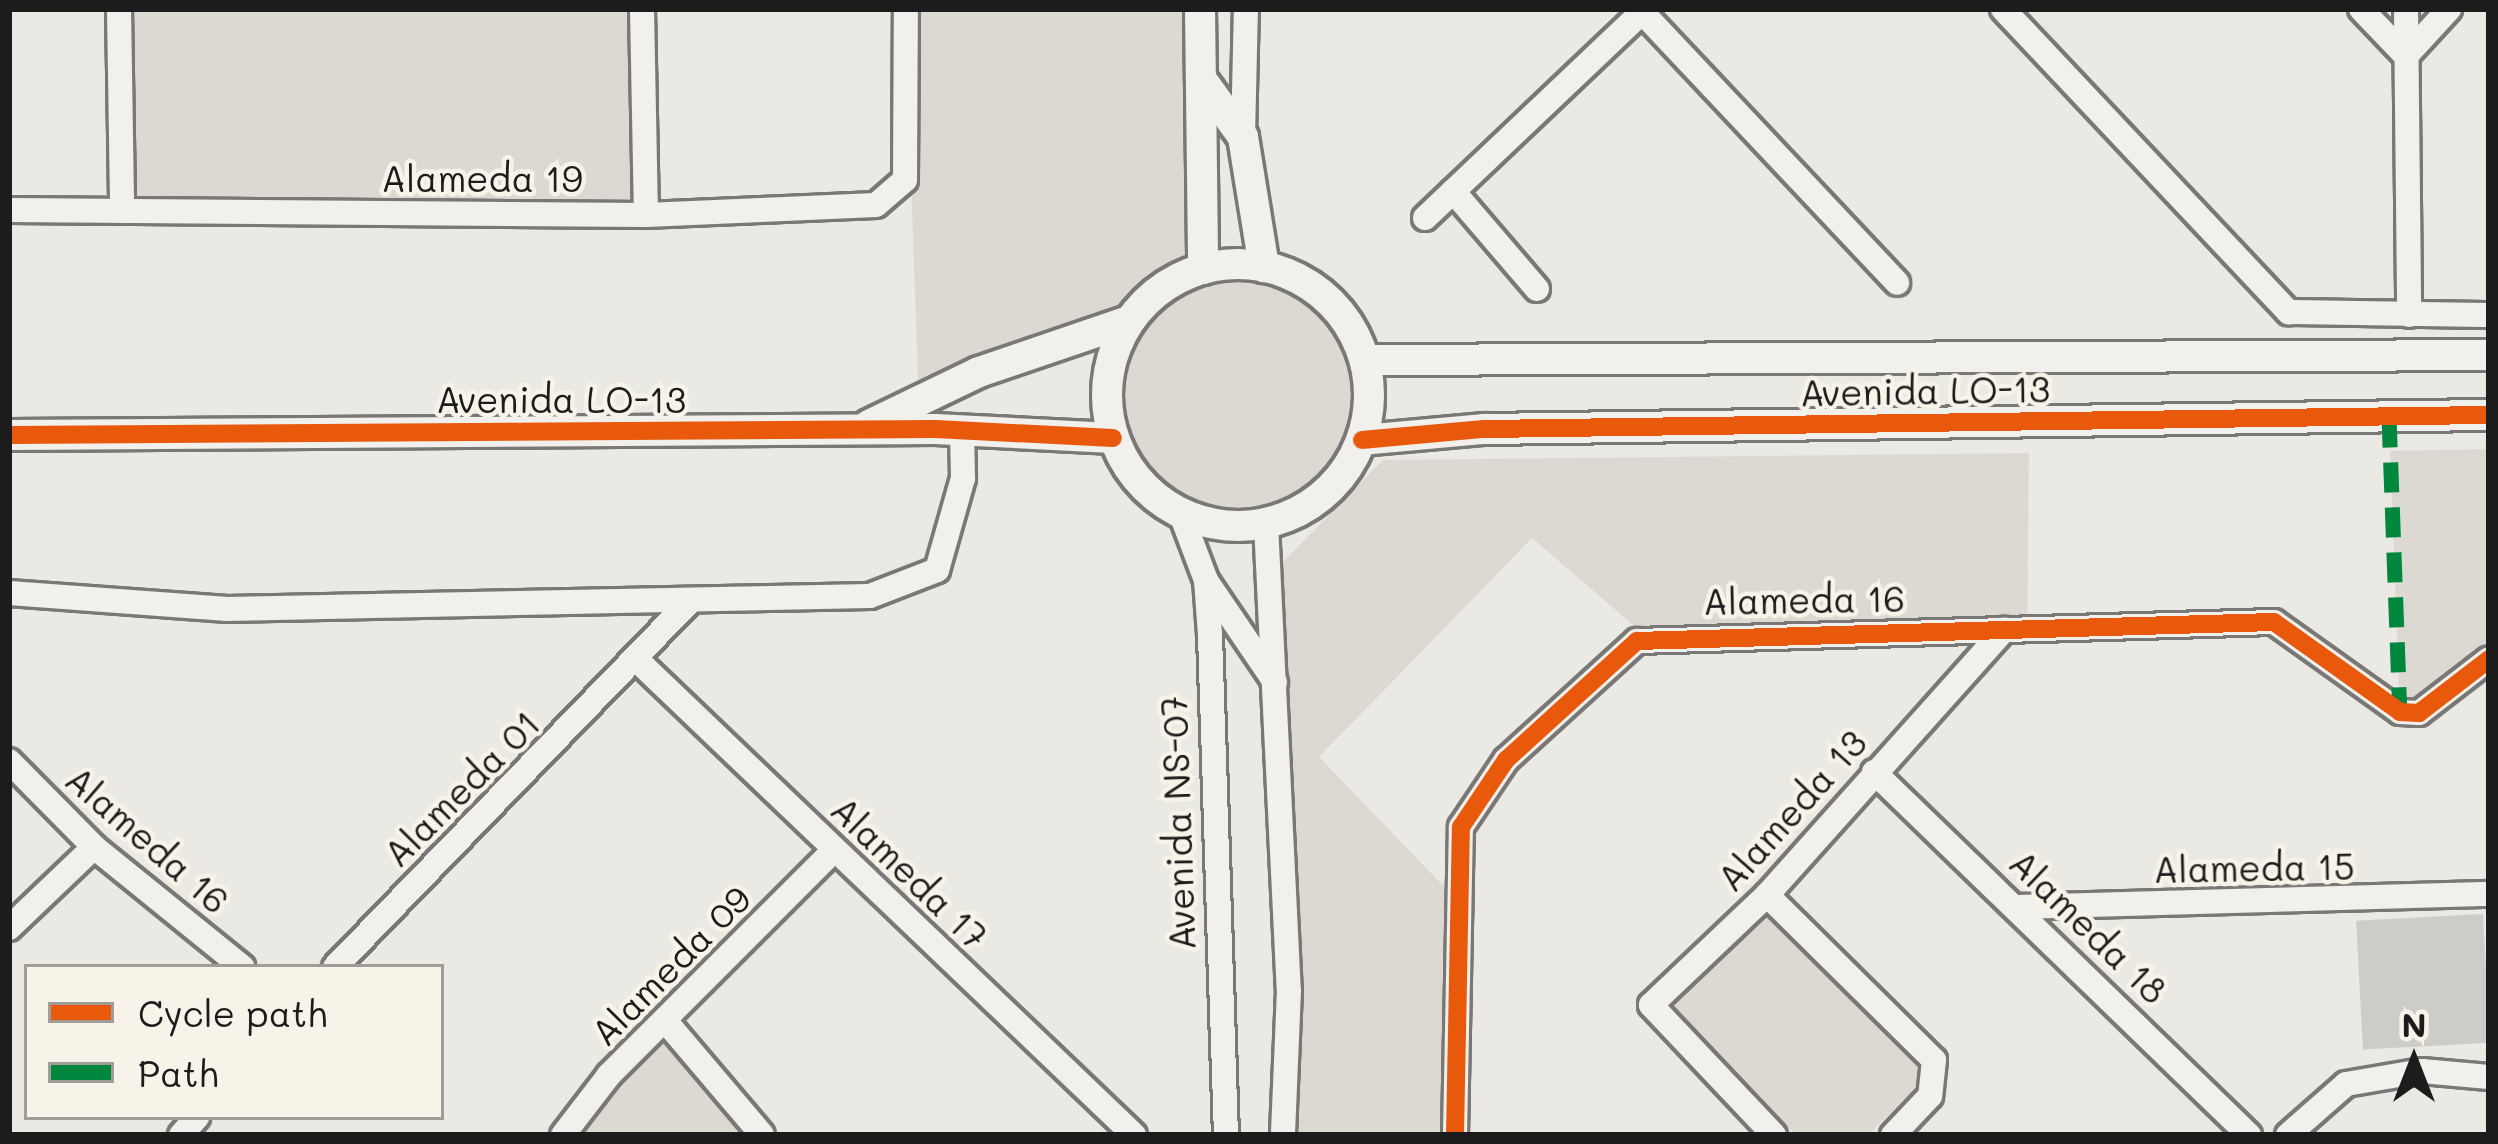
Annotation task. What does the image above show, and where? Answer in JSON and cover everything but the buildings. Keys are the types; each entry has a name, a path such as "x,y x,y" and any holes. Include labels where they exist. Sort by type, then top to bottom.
{"street":[{"path":"119,9 122,211"},
{"path":"642,9 646,215"},
{"name":"Alameda 19","path":"9,210 646,215 889,201 905,180 906,9"},
{"path":"1200,9 1203,268"},
{"path":"1246,9 1243,137 1264,266"},
{"path":"2003,9 2289,312 2489,315"},
{"path":"2362,9 2406,56"},
{"path":"2406,9 2409,315"},
{"path":"2406,56 2449,9"},
{"path":"1425,218 1643,10 1897,284"},
{"path":"1202,80 1243,137"},
{"path":"1453,191 1537,289"},
{"path":"1264,266 1328,299 1365,360 1362,440 1307,507 1266,524 1181,514 1135,477 1113,438 1108,372 1129,321 1149,298 1203,268 1264,266"},
{"name":"Avenida LO-13","path":"858,430 979,372 1129,321"},
{"name":"Avenida LO-13","path":"1365,360 2489,356"},
{"name":"Avenida LO-13","path":"1362,440 1507,428 2489,415"},
{"path":"9,593 227,609 870,596 920,581 938,570 952,535 962,430"},
{"name":"Avenida LO-13","path":"9,435 962,430 1113,438"},
{"name":"Avenida NS-07","path":"1181,514 1206,580 1226,1135"},
{"path":"1266,524 1289,990 1283,1135"},
{"path":"1206,580 1277,686"},
{"name":"Alameda 01","path":"337,964 638,661 690,601"},
{"name":"Alameda 16","path":"1455,1135 1461,827 1506,760 1591,676 1658,634 2273,622 2400,712 2419,713 2489,658"},
{"name":"Alameda 13","path":"1774,1135 1651,1005 1767,896 2004,630"},
{"name":"Alameda 17","path":"638,661 1134,1135"},
{"name":"Alameda 16","path":"9,761 94,847 238,964"},
{"name":"Alameda 18","path":"1874,772 2020,907 2249,1135"},
{"path":"9,928 94,847"},
{"name":"Alameda 09","path":"563,1135 834,850"},
{"name":"Alameda 15","path":"2020,907 2489,894"},
{"path":"1767,896 1928,1050 1939,1075 1923,1106 1893,1135"},
{"path":"668,1024 762,1135"},
{"path":"2288,1135 2346,1084 2422,1071 2489,1077"}],"shaded area":[{"path":"120,9 643,9 643,211 120,211"},
{"path":"905,9 1206,9 1204,268 1264,267 1298,279 1351,327 1365,360 1362,440 1307,507 1266,524 1208,523 1135,477 1113,438 1108,372 1128,323 979,372 918,379"},
{"path":"2489,449 2489,659 2400,712 2390,451"},
{"path":"2029,453 2027,629 1647,637 1532,538 1319,757 1456,899 1459,1135 1283,1135 1273,572 1383,460"},
{"path":"1763,906 1932,1071 1868,1135 1797,1135 1654,1001"},
{"path":"668,1024 762,1135 564,1135"}],"marked path":[{"path":"2389,417 2400,712"}],"cycle path":[{"path":"1362,440 1484,429 2489,415"},
{"path":"9,435 935,429 1113,438"},
{"path":"1455,1135 1461,827 1506,760 1637,641 2274,622 2400,712 2419,713 2489,659"}]}
